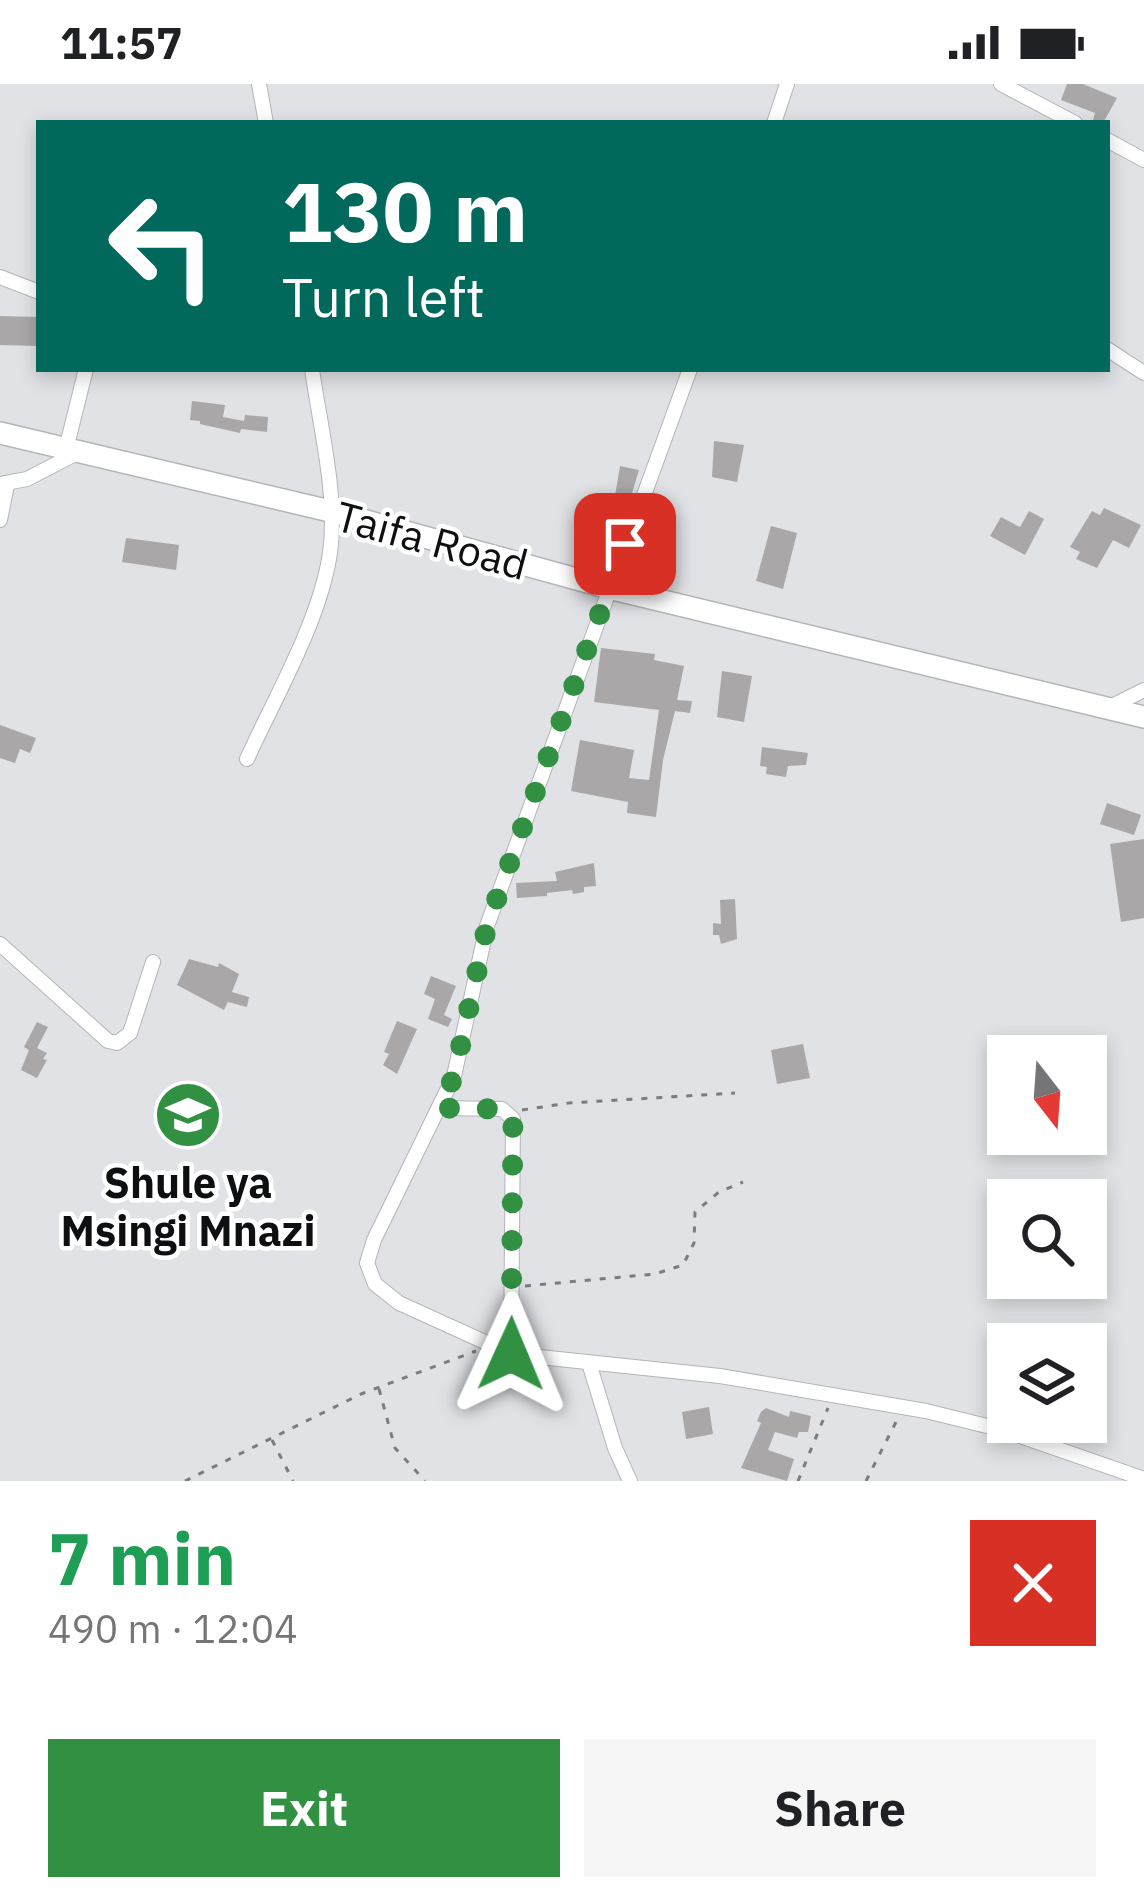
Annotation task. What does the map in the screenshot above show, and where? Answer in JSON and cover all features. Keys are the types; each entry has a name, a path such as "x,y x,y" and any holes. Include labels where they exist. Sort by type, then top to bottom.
{"highway":[{"name":"Taifa Road","path":"0,433 330,512 609,588 1144,717"}],"street":[{"path":"259,84 265,120"},
{"path":"776,120 787,84"},
{"path":"1001,84 1070,120"},
{"path":"1110,142 1144,160"},
{"path":"0,278 36,291"},
{"path":"1110,351 1144,373"},
{"path":"0,520 4,484 73,451 86,372"},
{"path":"248,760 324,584 331,549 312,372"},
{"path":"690,372 487,926 454,1076 374,1240 368,1274 399,1303 511,1354 720,1376 903,1408 1003,1430 1144,1479"},
{"path":"1110,707 1144,690"},
{"path":"0,944 108,1041 117,1042 130,1033 153,962"},
{"path":"440,1108 509,1112 513,1119 511,1354"},
{"path":"590,1364 630,1481"}],"path":[{"path":"509,1112 569,1103 735,1093"},
{"path":"512,1286 655,1274 683,1264 694,1243 695,1212 718,1192 743,1182"},
{"path":"185,1481 379,1388 489,1346"},
{"path":"379,1388 395,1448 425,1481"},
{"path":"798,1481 833,1396"},
{"path":"866,1481 903,1408"},
{"path":"272,1438 293,1481"}],"building":[{"path":"1067,84 1083,84 1117,98 1105,120 1093,120 1095,113 1061,100"},
{"path":"0,316 36,317 36,346 0,345"},
{"path":"192,401 225,405 223,417 244,421 245,415 268,417 267,432 241,429 240,433 190,420"},
{"path":"714,441 744,445 737,482 712,477"},
{"path":"620,466 639,470 626,513 613,508"},
{"path":"1104,508 1141,525 1129,548 1113,540 1097,568 1076,559 1080,552 1070,547 1092,511 1100,515"},
{"path":"1029,511 1044,519 1025,555 990,536 1001,517 1020,527"},
{"path":"771,526 797,533 783,589 756,581"},
{"path":"126,538 179,545 176,570 122,562"},
{"path":"601,648 655,654 654,660 684,666 677,700 692,701 690,713 675,711 656,817 627,813 628,802 571,791 580,740 634,750 629,778 649,780 659,710 594,702"},
{"path":"722,671 752,676 744,722 717,717"},
{"path":"0,725 36,738 30,753 20,749 15,763 0,758"},
{"path":"762,747 808,753 806,765 788,766 786,777 766,774 767,767 760,766"},
{"path":"1107,803 1141,815 1134,835 1100,824"},
{"path":"1144,839 1144,918 1121,922 1110,844"},
{"path":"594,863 596,886 584,887 584,892 517,898 516,883 557,881 555,872"},
{"path":"735,899 737,939 721,944 719,935 713,935 713,923 721,924 720,900"},
{"path":"189,959 218,967 219,963 239,974 232,992 249,997 247,1007 228,1002 224,1010 177,985"},
{"path":"431,976 456,986 444,1015 452,1019 448,1027 428,1019 435,999 424,994"},
{"path":"397,1021 417,1029 397,1074 383,1065"},
{"path":"37,1022 48,1027 37,1048 47,1053 43,1059 47,1060 37,1078 21,1070 29,1050 24,1047"},
{"path":"803,1044 810,1078 777,1084 771,1050"},
{"path":"709,1407 713,1434 686,1439 682,1412"},
{"path":"766,1408 789,1417 790,1411 811,1416 808,1432 799,1432 797,1438 775,1432 768,1450 794,1459 787,1481 741,1468"}],"place":[{"name":"Shule ya Msingi Mnazi","path":"188,1115"}],"route":[{"path":"511,1354 513,1119 502,1109 440,1108 454,1076 487,926 625,544"}]}
